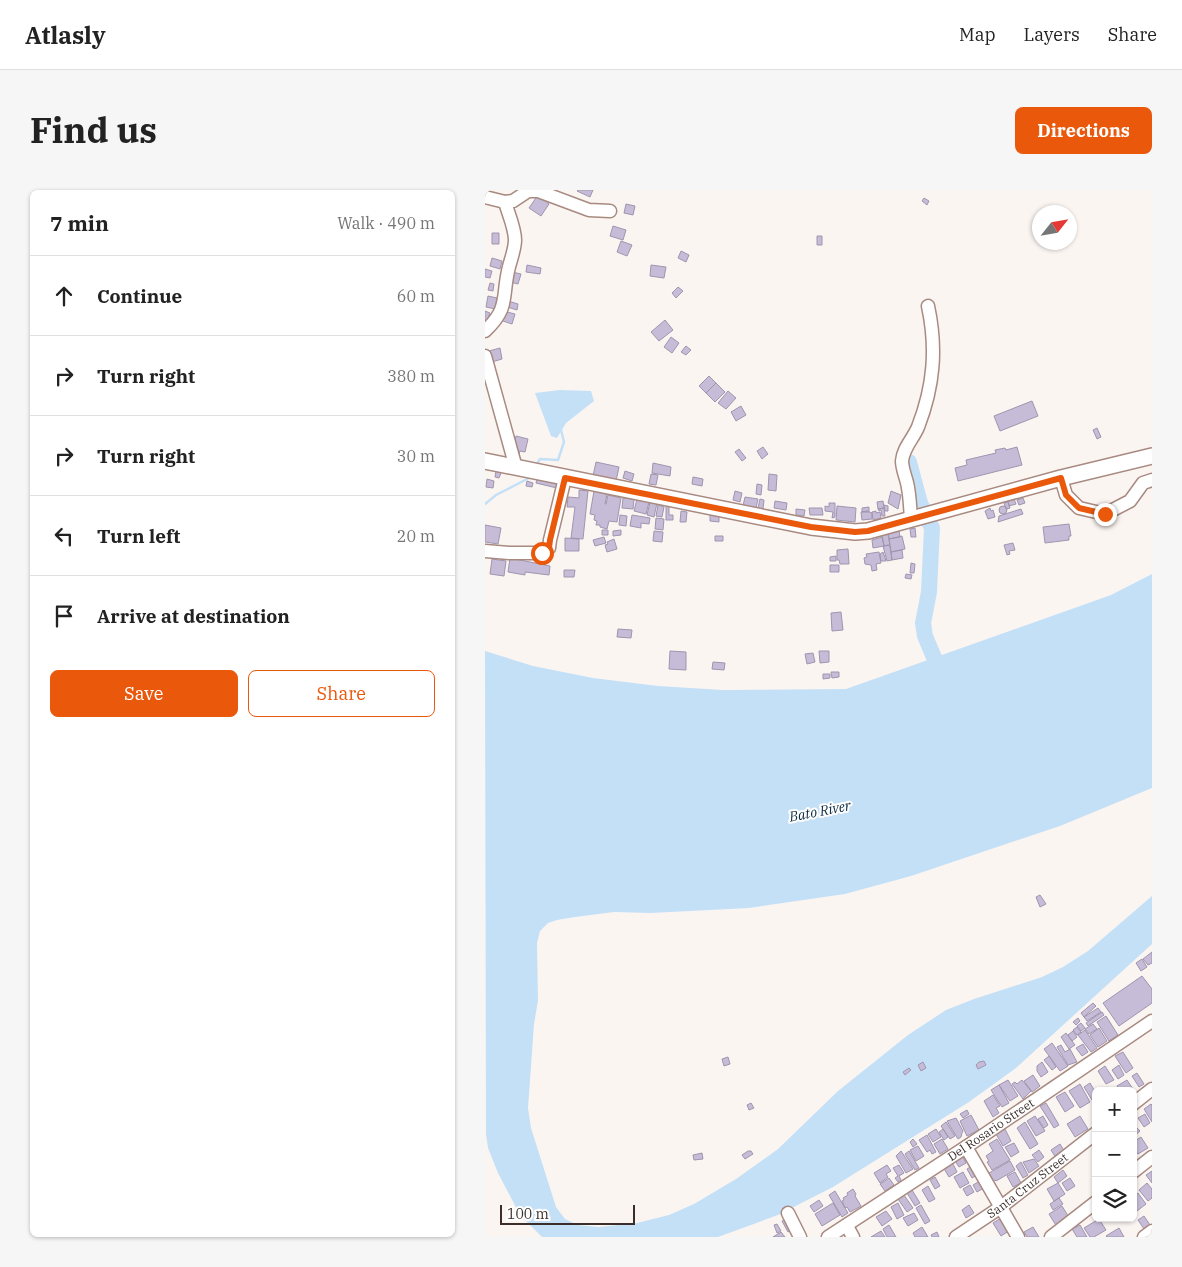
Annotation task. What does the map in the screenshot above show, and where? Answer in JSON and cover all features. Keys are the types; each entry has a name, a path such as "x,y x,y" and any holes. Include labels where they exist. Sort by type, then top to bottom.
{"main road":[{"path":"485,461 811,527 855,532 868,531 1061,478 1152,456"}],"street":[{"path":"485,197 505,202 513,201 528,191 539,191 589,210 610,211"},
{"path":"485,331 502,309 506,296 507,273 514,246 515,238 505,202"},
{"path":"922,515 909,488 902,462 905,449 917,428 930,391 934,351 933,329 928,306"},
{"path":"485,356 516,468"},
{"path":"485,551 542,553 549,548 565,478"},
{"path":"1061,478 1066,495 1079,508 1105,514 1130,501 1143,484 1152,480"},
{"name":"Del Rosario Street","path":"829,1237 850,1232 966,1147 1152,1021"},
{"path":"1137,1101 1152,1090"},
{"name":"Santa Cruz Street","path":"956,1237 1001,1207 1092,1136"},
{"path":"966,1147 1018,1237"},
{"path":"1137,1169 1152,1157"},
{"path":"1051,1237 1092,1205"},
{"path":"788,1213 800,1237"},
{"path":"1144,1237 1152,1231"}],"water":[{"path":"560,390 591,391 594,401 566,423 557,438 551,436 535,393"},
{"name":"Bato River","path":"1152,574 1152,788 1060,826 911,876 845,894 749,908 651,913 614,912 557,920 548,923 540,931 537,943 538,1001 534,1024 528,1108 531,1128 556,1207 565,1219 578,1225 599,1227 637,1223 669,1215 694,1204 736,1179 778,1149 838,1091 908,1035 946,1010 1042,977 1063,967 1088,951 1152,896 1152,944 1016,1068 969,1102 833,1187 778,1215 718,1237 542,1237 520,1215 498,1173 488,1148 486,1134 485,651 533,666 593,678 658,686 723,690 846,689 1111,595"}],"building":[{"path":"578,190 593,190 590,197"},
{"path":"538,195 549,204 541,216 529,208"},
{"path":"924,198 929,201 927,205 922,201"},
{"path":"626,204 635,206 633,215 624,213"},
{"path":"613,226 626,230 623,240 610,236"},
{"path":"492,233 499,233 499,244 492,244"},
{"path":"817,236 822,236 822,245 817,245"},
{"path":"621,241 632,245 627,256 617,252"},
{"path":"681,251 689,255 686,262 678,258"},
{"path":"492,258 502,261 500,269 490,266"},
{"path":"527,265 541,268 540,274 526,272"},
{"path":"651,265 666,267 664,278 650,276"},
{"path":"485,269 492,271 490,278 485,277"},
{"path":"512,272 521,274 518,284 510,282"},
{"path":"490,283 494,284 493,291 488,290"},
{"path":"678,287 683,291 676,298 672,293"},
{"path":"488,296 497,298 495,309 486,307"},
{"path":"505,300 518,304 517,310 504,306"},
{"path":"485,311 490,313 486,324 485,324"},
{"path":"503,311 515,314 512,324 500,320"},
{"path":"665,320 673,330 659,341 651,332"},
{"path":"671,337 679,343 672,353 664,347"},
{"path":"686,346 691,350 686,355 681,352"},
{"path":"500,348 502,359 492,362 489,351"},
{"path":"709,376 716,383 706,393 699,386"},
{"path":"716,383 725,392 715,402 706,393"},
{"path":"728,391 736,398 726,409 718,403"},
{"path":"1032,401 1038,416 1000,431 994,416"},
{"path":"741,406 746,415 736,421 731,412"},
{"path":"1097,428 1101,437 1097,439 1093,430"},
{"path":"516,436 528,439 525,452 520,451 519,454 512,452"},
{"path":"763,447 768,454 762,459 757,451"},
{"path":"1017,447 1022,465 958,481 955,468 967,465 966,460 996,453 995,450"},
{"path":"739,449 746,458 742,461 735,452"},
{"path":"596,462 619,467 616,481 593,476"},
{"path":"653,463 671,467 670,476 652,473"},
{"path":"496,471 501,473 499,478 495,477"},
{"path":"625,471 634,474 632,481 623,478"},
{"path":"651,474 658,475 656,485 649,484"},
{"path":"769,474 777,475 776,491 768,490"},
{"path":"693,477 703,479 702,486 692,484"},
{"path":"487,479 494,481 493,488 486,487"},
{"path":"537,479 562,483 561,489 536,483"},
{"path":"527,481 533,483 532,487 526,486"},
{"path":"757,484 762,485 761,495 756,494"},
{"path":"579,490 588,491 583,539 571,538 575,507 567,507 568,497 579,498"},
{"path":"594,491 607,494 605,504 608,495 621,498 617,522 609,521 607,529 596,525 595,515 590,514"},
{"path":"735,491 742,493 740,502 733,500"},
{"path":"891,491 901,495 898,509 888,503"},
{"path":"745,497 758,499 756,508 743,506"},
{"path":"623,498 634,499 633,509 622,508"},
{"path":"1023,498 1025,503 1019,505 1017,500"},
{"path":"637,499 649,502 646,514 634,511"},
{"path":"760,499 764,500 763,509 758,508"},
{"path":"1014,499 1016,504 1009,506 1008,501"},
{"path":"775,501 787,503 786,510 774,508"},
{"path":"883,501 884,508 878,509 877,502"},
{"path":"650,502 657,503 654,517 647,515"},
{"path":"1008,502 1010,508 1006,509 1004,503"},
{"path":"829,503 835,503 835,517 832,518 833,512 825,511 825,506 829,507"},
{"path":"658,505 664,507 662,517 656,516"},
{"path":"884,505 888,506 888,511 885,511"},
{"path":"666,506 669,506 669,515 673,515 673,520 666,520"},
{"path":"837,506 856,508 855,522 836,520"},
{"path":"1003,506 1007,510 1003,514 999,510"},
{"path":"869,507 869,512 862,512 862,508"},
{"path":"809,508 822,508 823,515 810,515"},
{"path":"884,508 885,516 882,516 881,510 879,511 878,509"},
{"path":"990,508 991,511 993,510 995,517 988,519 985,511"},
{"path":"796,509 805,510 804,516 796,515"},
{"path":"1021,509 1023,514 998,522 999,516"},
{"path":"681,511 687,512 686,522 680,522"},
{"path":"867,511 872,513 872,519 862,520 861,512"},
{"path":"876,511 876,513 880,512 881,518 873,520 872,512"},
{"path":"620,515 627,516 626,526 619,525"},
{"path":"632,515 650,518 649,524 641,523 641,528 630,526"},
{"path":"710,515 719,516 719,522 710,521"},
{"path":"656,518 664,519 663,530 655,529"},
{"path":"1069,524 1071,536 1069,536 1069,540 1045,543 1043,527"},
{"path":"485,525 501,528 498,544 485,542"},
{"path":"915,528 916,537 911,537 910,529"},
{"path":"602,530 608,530 608,535 602,535"},
{"path":"621,530 621,535 613,536 613,531"},
{"path":"654,531 663,532 662,542 653,541"},
{"path":"899,531 900,537 889,539 888,534"},
{"path":"888,534 890,545 884,546 882,535"},
{"path":"715,536 723,536 723,541 715,541"},
{"path":"902,536 905,549 891,552 889,539"},
{"path":"604,537 606,543 595,546 593,540"},
{"path":"882,537 884,546 873,548 872,540"},
{"path":"565,538 579,539 579,551 565,551"},
{"path":"614,539 617,549 607,552 605,545"},
{"path":"1013,543 1015,550 1009,551 1010,554 1007,555 1004,545"},
{"path":"883,546 890,546 892,560 887,561"},
{"path":"848,549 849,564 840,564 839,560 837,560 837,550"},
{"path":"902,550 903,558 892,560 891,552"},
{"path":"879,552 881,563 876,564 877,570 872,571 871,565 865,564 864,558 867,557 866,554"},
{"path":"883,552 886,561 881,561 880,554"},
{"path":"836,556 836,561 830,561 830,557"},
{"path":"510,558 550,566 549,575 525,572 525,575 508,572"},
{"path":"492,559 506,561 504,576 490,574"},
{"path":"911,563 915,564 914,573 910,573"},
{"path":"830,565 839,565 839,572 830,572"},
{"path":"564,570 575,570 574,577 564,577"},
{"path":"906,574 912,575 911,579 905,578"},
{"path":"841,612 843,630 832,631 831,613"},
{"path":"618,629 632,630 631,638 617,637"},
{"path":"670,651 686,652 686,670 669,669"},
{"path":"819,651 829,651 829,662 820,663"},
{"path":"813,653 815,662 807,664 805,654"},
{"path":"713,662 725,663 724,670 712,669"},
{"path":"831,672 839,672 839,677 832,678"},
{"path":"823,674 830,674 830,678 823,679"},
{"path":"1040,895 1046,904 1040,907 1036,897"},
{"path":"1152,952 1152,963 1148,965 1143,959"},
{"path":"1142,959 1147,967 1141,971 1136,963"},
{"path":"1142,976 1152,989 1152,1003 1119,1026 1103,1003"},
{"path":"1093,1003 1096,1006 1084,1017 1081,1013"},
{"path":"1098,1008 1101,1012 1087,1021 1084,1017"},
{"path":"1102,1012 1104,1015 1088,1026 1086,1023"},
{"path":"1106,1016 1118,1035 1109,1041 1097,1022"},
{"path":"1078,1018 1080,1021 1076,1025 1073,1022"},
{"path":"1081,1023 1085,1028 1081,1031 1077,1026"},
{"path":"1093,1024 1097,1029 1089,1034 1085,1029"},
{"path":"1077,1027 1081,1032 1077,1035 1073,1030"},
{"path":"1099,1028 1107,1041 1098,1047 1090,1035"},
{"path":"1085,1030 1097,1048 1091,1052 1078,1035"},
{"path":"1073,1031 1077,1037 1072,1041 1068,1035"},
{"path":"1066,1033 1075,1045 1069,1049 1061,1037"},
{"path":"1052,1043 1068,1066 1060,1071 1044,1049"},
{"path":"1083,1044 1088,1052 1082,1056 1076,1048"},
{"path":"1061,1045 1065,1052 1070,1049 1077,1062 1068,1065 1057,1047"},
{"path":"1123,1052 1133,1068 1126,1073 1115,1056"},
{"path":"1049,1056 1056,1067 1052,1070 1044,1060"},
{"path":"728,1057 730,1064 724,1066 722,1059"},
{"path":"984,1061 986,1065 978,1069 976,1065"},
{"path":"923,1062 926,1068 921,1071 918,1065"},
{"path":"1042,1062 1048,1072 1041,1077 1037,1071 1037,1066"},
{"path":"1119,1065 1124,1075 1118,1079 1112,1070"},
{"path":"1105,1066 1114,1080 1106,1084 1098,1071"},
{"path":"909,1068 911,1070 905,1075 903,1072"},
{"path":"1137,1073 1144,1084 1139,1087 1132,1076"},
{"path":"1033,1075 1040,1086 1032,1092 1024,1081"},
{"path":"1008,1080 1018,1096 1010,1101 999,1085"},
{"path":"1022,1080 1031,1091 1023,1099 1012,1084 1015,1082 1017,1084"},
{"path":"1127,1080 1132,1087 1118,1087"},
{"path":"1090,1083 1092,1087 1092,1100 1084,1087"},
{"path":"1080,1084 1090,1102 1080,1108 1069,1091"},
{"path":"999,1085 1009,1103 1002,1107 991,1090"},
{"path":"1065,1092 1074,1106 1065,1112 1056,1097"},
{"path":"993,1095 1000,1106 996,1108 999,1113 993,1117 984,1101"},
{"path":"751,1103 754,1108 749,1110 747,1105"},
{"path":"1046,1103 1059,1125 1054,1128 1040,1106"},
{"path":"1152,1105 1152,1122 1144,1109"},
{"path":"967,1110 969,1114 963,1118 960,1114"},
{"path":"1145,1114 1150,1123 1144,1127 1138,1118"},
{"path":"971,1115 979,1130 967,1136 960,1121"},
{"path":"1035,1116 1045,1131 1036,1136 1027,1121"},
{"path":"1043,1116 1048,1125 1044,1128 1038,1119"},
{"path":"1080,1116 1088,1129 1075,1137 1067,1124"},
{"path":"956,1118 963,1131 958,1139 947,1121"},
{"path":"946,1122 955,1136 950,1139 941,1126"},
{"path":"1025,1122 1038,1144 1030,1149 1017,1128"},
{"path":"936,1129 941,1137 933,1142 928,1134"},
{"path":"943,1129 948,1137 944,1140 939,1132"},
{"path":"1005,1129 1011,1141 1003,1146 996,1134"},
{"path":"927,1135 936,1152 932,1154 930,1150 927,1152 919,1140"},
{"path":"1141,1137 1148,1148 1138,1154 1137,1152 1137,1140"},
{"path":"913,1139 917,1144 913,1147 910,1142"},
{"path":"942,1139 948,1149 940,1154 934,1144"},
{"path":"997,1139 1010,1160 992,1170 986,1156 993,1151 989,1144"},
{"path":"1014,1143 1019,1152 1011,1157 1005,1147"},
{"path":"1060,1144 1065,1152 1056,1158 1051,1150"},
{"path":"918,1146 924,1156 916,1161 910,1150"},
{"path":"1039,1150 1044,1157 1038,1162 1032,1155"},
{"path":"751,1151 753,1154 745,1159 742,1155"},
{"path":"901,1151 913,1169 906,1173 896,1156"},
{"path":"909,1151 919,1168 915,1170 905,1154"},
{"path":"702,1153 703,1159 694,1160 693,1155"},
{"path":"961,1153 966,1163 959,1167 953,1158"},
{"path":"1034,1159 1039,1166 1029,1173 1023,1162"},
{"path":"1010,1161 1015,1170 993,1181 989,1173"},
{"path":"952,1162 957,1172 949,1177 943,1167"},
{"path":"1021,1162 1028,1175 1023,1178 1016,1166"},
{"path":"887,1165 891,1171 886,1174 888,1177 880,1183 874,1173"},
{"path":"899,1165 904,1173 899,1176 901,1180 898,1182 895,1178 898,1176 893,1168"},
{"path":"972,1166 977,1175 972,1178 967,1169"},
{"path":"1063,1170 1067,1176 1058,1183 1054,1177"},
{"path":"1152,1171 1152,1183 1146,1175"},
{"path":"963,1172 969,1183 960,1188 954,1177"},
{"path":"1015,1172 1021,1183 1013,1187 1007,1176"},
{"path":"935,1177 940,1186 935,1189 930,1180"},
{"path":"889,1178 894,1185 885,1191 880,1184"},
{"path":"1070,1178 1075,1186 1067,1191 1062,1183"},
{"path":"980,1181 984,1188 977,1192 973,1185"},
{"path":"1058,1183 1065,1194 1054,1201 1047,1189"},
{"path":"1147,1183 1152,1189 1152,1198 1148,1201 1139,1190"},
{"path":"970,1185 974,1192 967,1196 963,1189"},
{"path":"928,1186 935,1199 929,1202 922,1190"},
{"path":"853,1189 861,1206 850,1212 847,1207 845,1208 842,1201 848,1195 847,1193"},
{"path":"912,1190 920,1203 915,1206 907,1193"},
{"path":"835,1191 848,1213 842,1217 829,1195"},
{"path":"1137,1194 1146,1204 1137,1211"},
{"path":"904,1195 913,1208 907,1212 898,1199"},
{"path":"1059,1198 1063,1204 1053,1210 1050,1204"},
{"path":"819,1200 823,1206 814,1212 810,1206"},
{"path":"833,1203 840,1215 822,1226 815,1214"},
{"path":"898,1203 904,1215 897,1219 891,1207"},
{"path":"921,1205 930,1221 925,1224 916,1208"},
{"path":"969,1205 974,1213 966,1218 962,1210"},
{"path":"1062,1206 1070,1219 1057,1227 1049,1214"},
{"path":"886,1211 892,1219 882,1226 876,1217"},
{"path":"914,1213 918,1220 908,1226 903,1218"},
{"path":"1144,1216 1150,1225 1144,1229 1138,1220"},
{"path":"789,1218 794,1229 788,1232 782,1221"},
{"path":"1001,1218 1009,1231 1001,1236 993,1223"},
{"path":"1094,1222 1101,1222 1106,1230 1094,1237 1090,1237 1084,1228"},
{"path":"777,1224 781,1231 777,1233 774,1225"},
{"path":"889,1225 896,1237 887,1237 883,1229"},
{"path":"1080,1225 1087,1237 1077,1237 1072,1229"},
{"path":"922,1227 928,1237 915,1237 913,1233"},
{"path":"1033,1227 1039,1237 1027,1237 1024,1232"},
{"path":"1119,1228 1124,1237 1106,1236"},
{"path":"881,1231 885,1237 871,1237"},
{"path":"781,1232 785,1237 773,1237"},
{"path":"937,1232 939,1237 932,1237 931,1235"}],"waterway":[{"path":"537,464 540,459 558,460 564,442 561,430"},
{"path":"909,462 920,503 932,528 929,592 923,623 925,636 943,679"},
{"path":"485,504 496,495 533,476"}],"route":[{"path":"542,553 549,548 565,478 811,527 855,532 868,531 1061,478 1066,495 1079,508 1105,514"}]}
